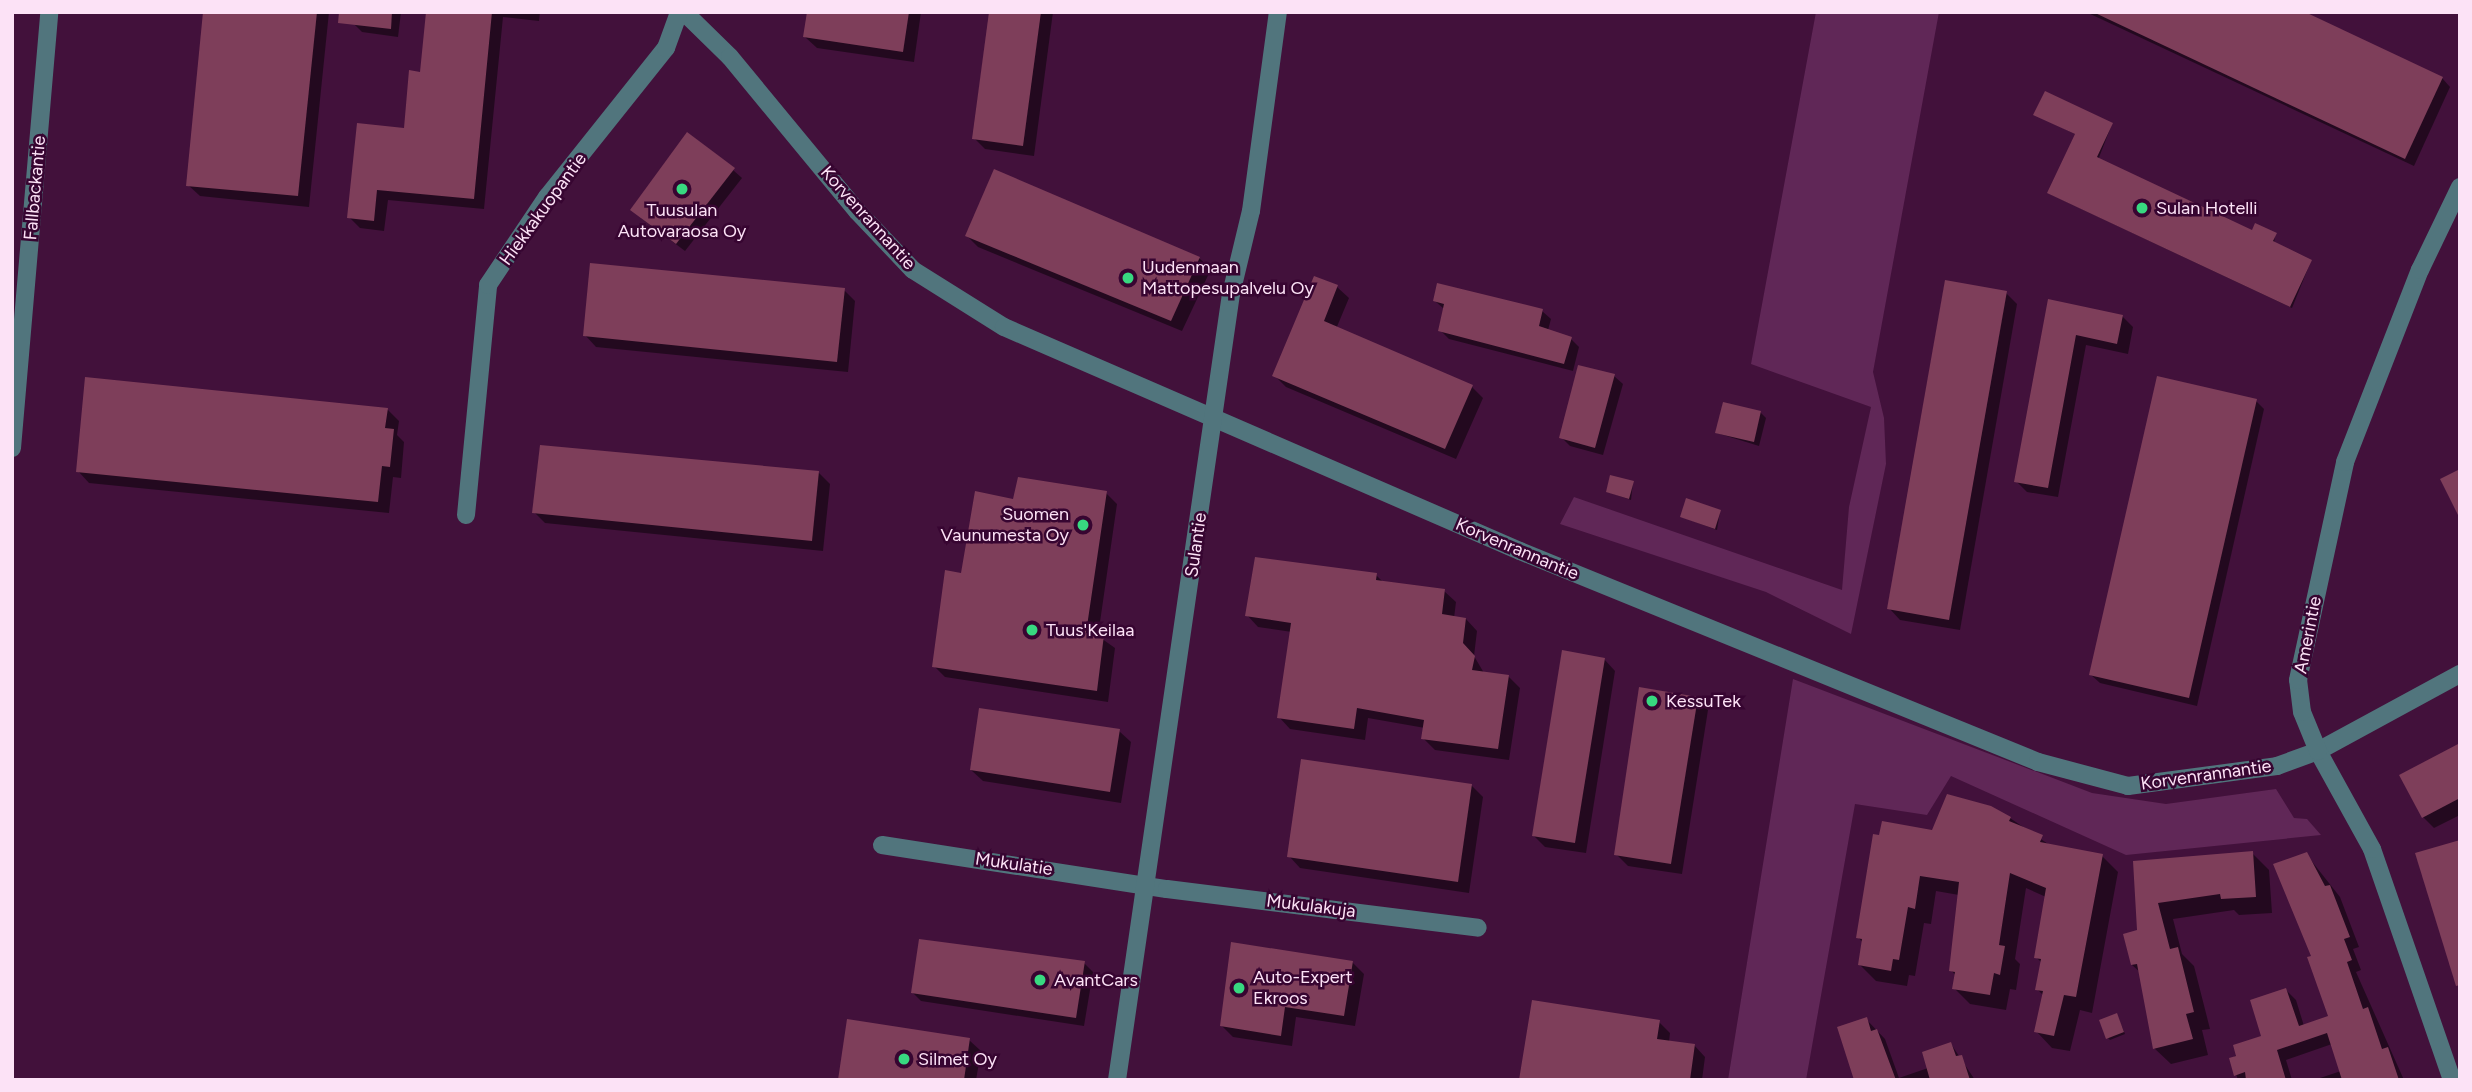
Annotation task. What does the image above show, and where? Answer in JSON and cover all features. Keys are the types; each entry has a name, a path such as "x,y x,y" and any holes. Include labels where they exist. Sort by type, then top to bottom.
{"street":[{"name":"Fallbackantie","path":"12,448 49,12"},
{"name":"Korvenrannantie","path":"681,12 730,57 857,211 913,270 1004,327 1623,594 2038,762 2128,786 2277,766 2318,751 2460,674"},
{"name":"Hiekkakuopantie","path":"466,515 488,285 547,197 666,48 681,12"},
{"name":"Sulantie","path":"1117,1080 1212,418 1231,293 1251,211 1278,12"},
{"name":"Amerintie","path":"2452,1080 2372,849 2318,751 2302,712 2298,680 2344,463 2420,270 2460,187"},
{"name":"Mukulatie","path":"882,845 1145,883"},
{"name":"Mukulakuja","path":"1145,883 1478,928"}],"shaded area":[{"path":"1816,12 1939,12 1873,372 1884,418 1886,464 1851,634 1766,592 1560,524 1574,497 1842,590 1849,507 1871,407 1751,364"},
{"path":"1793,679 2092,793 2166,804 2276,789 2294,818 2307,819 2321,835 2126,855 1951,776 1927,815 1855,804 1806,1080 1728,1080"}],"building":[{"path":"203,12 317,12 298,196 186,186"},
{"path":"339,12 392,12 391,29 338,23"},
{"path":"426,12 492,12 474,199 377,190 374,221 347,218 357,123 404,128 409,70 420,72"},
{"path":"807,12 909,12 903,52 803,37"},
{"path":"989,12 1041,12 1023,146 972,139"},
{"path":"2093,12 2305,12 2443,77 2405,159"},
{"name":"Sulan Hotelli","path":"2045,91 2113,123 2097,157 2252,230 2255,223 2277,233 2273,241 2312,260 2290,307 2047,193 2075,134 2033,115"},
{"name":"Tuusulan Autovaraosa Oy","path":"687,132 735,168 676,244 630,210"},
{"path":"994,169 1200,257 1171,321 965,236"},
{"path":"590,263 845,288 837,362 583,336"},
{"path":"1314,276 1338,285 1324,321 1473,385 1445,449 1272,376"},
{"path":"1945,280 2007,291 1949,620 1887,609"},
{"path":"1437,283 1543,309 1539,326 1572,337 1564,364 1438,331 1444,304 1433,301"},
{"path":"2048,299 2123,315 2117,344 2076,335 2048,488 2014,482"},
{"path":"1578,365 1615,374 1595,448 1559,438"},
{"path":"2157,376 2257,399 2189,698 2089,675"},
{"path":"85,377 388,408 385,428 394,429 390,467 382,466 378,502 76,472"},
{"path":"1723,402 1761,411 1754,442 1715,433"},
{"path":"540,445 819,471 812,541 532,513"},
{"path":"2460,469 2460,519 2440,479"},
{"path":"1610,475 1634,481 1629,499 1606,492"},
{"path":"1018,477 1107,491 1086,633 1104,635 1097,691 932,667 945,570 961,573 975,491 1013,499"},
{"path":"1686,498 1721,510 1715,529 1680,517"},
{"path":"1255,557 1377,573 1376,580 1445,589 1442,614 1466,618 1463,643 1475,656 1472,670 1509,675 1498,749 1421,739 1424,720 1357,708 1354,729 1277,718 1291,623 1245,616"},
{"path":"1562,650 1605,658 1575,843 1532,836"},
{"path":"1639,687 1698,697 1671,864 1614,855"},
{"path":"979,708 1120,729 1110,792 970,770"},
{"path":"2460,743 2460,798 2422,818 2399,775"},
{"path":"1301,759 1472,784 1458,882 1287,857"},
{"path":"1947,794 1991,806 2011,817 2009,821 2043,835 2040,842 2103,854 2076,997 2064,995 2054,1036 2034,1032 2043,991 2035,990 2041,959 2034,958 2046,888 2010,873 1999,945 2005,946 2000,975 1994,973 1990,995 1952,989 1955,972 1949,971 1959,882 1920,876 1915,909 1908,907 1899,960 1893,959 1891,971 1858,965 1862,939 1856,938 1873,834 1879,835 1882,821 1932,830"},
{"path":"2460,840 2460,985 2456,986 2415,853"},
{"path":"2253,851 2256,897 2221,899 2220,894 2158,903 2170,949 2178,947 2194,1012 2186,1014 2193,1039 2153,1049 2137,964 2131,965 2123,934 2137,930 2133,861"},
{"path":"2307,852 2325,886 2330,885 2350,937 2344,939 2352,960 2347,962 2363,1009 2368,1007 2382,1049 2388,1047 2399,1080 2342,1080 2327,1033 2277,1050 2286,1080 2246,1080 2245,1072 2234,1076 2229,1058 2236,1056 2233,1045 2261,1036 2250,1000 2286,988 2299,1026 2328,1016 2307,957 2311,956 2273,864"},
{"path":"919,939 1085,961 1076,1018 911,993"},
{"path":"1231,942 1353,961 1344,1016 1285,1007 1281,1036 1220,1026"},
{"path":"1532,1000 1660,1020 1657,1039 1695,1044 1690,1080 1519,1080"},
{"path":"2117,1013 2124,1032 2106,1039 2099,1020"},
{"path":"1867,1017 1871,1031 1877,1029 1896,1080 1854,1080 1837,1027"},
{"name":"Silmet Oy","path":"847,1019 970,1038 964,1080 838,1080"},
{"path":"1951,1042 1956,1056 1962,1055 1970,1080 1930,1080 1922,1052"}],"place":[{"name":"Tuusulan Autovaraosa Oy","path":"682,189"},
{"name":"Sulan Hotelli","path":"2142,208"},
{"name":"Uudenmaan Mattopesupalvelu Oy","path":"1128,278"},
{"name":"Suomen Vaunumesta Oy","path":"1083,525"},
{"name":"Tuus'Keilaa","path":"1032,630"},
{"name":"KessuTek","path":"1652,701"},
{"name":"AvantCars","path":"1040,980"},
{"name":"Auto-Expert Ekroos","path":"1239,988"},
{"name":"Silmet Oy","path":"904,1059"}]}
